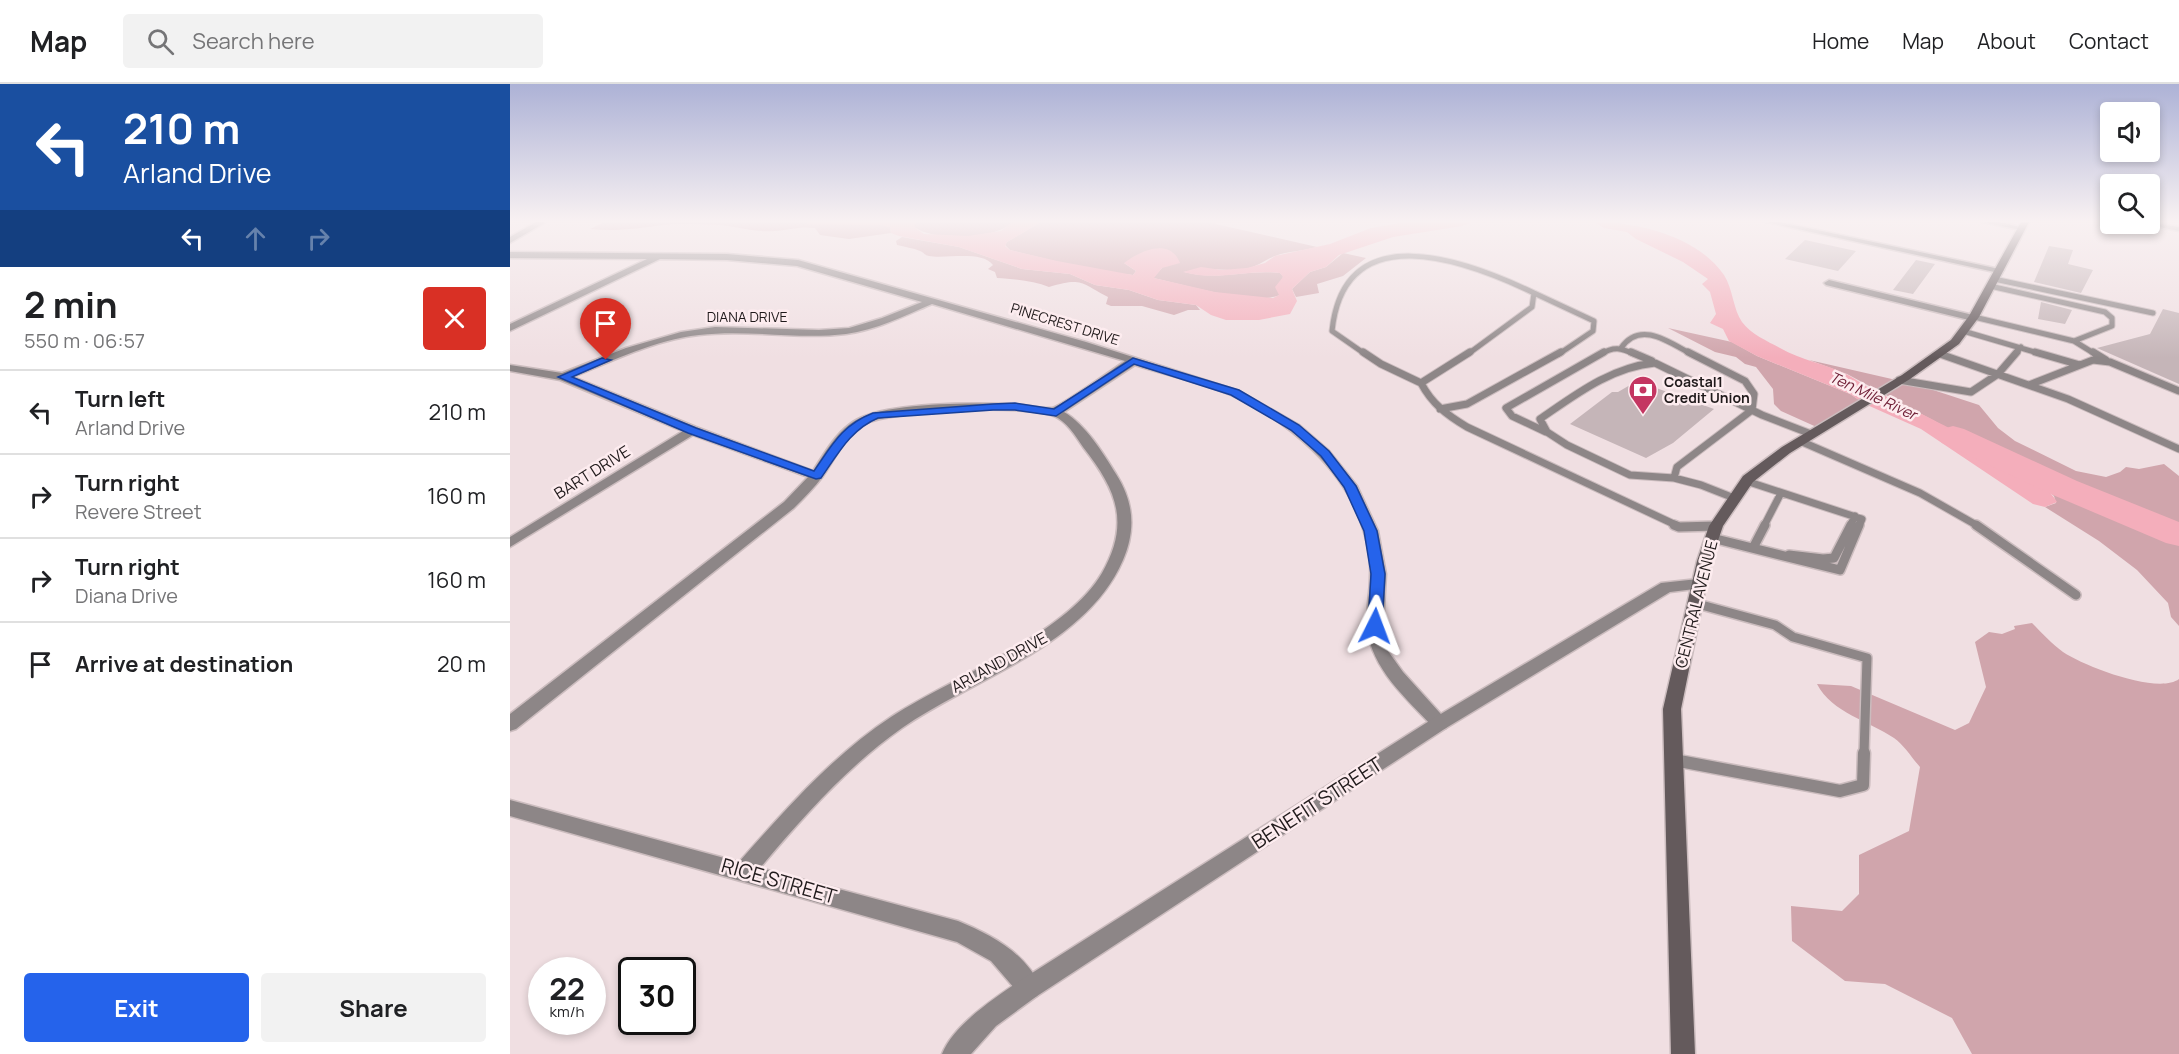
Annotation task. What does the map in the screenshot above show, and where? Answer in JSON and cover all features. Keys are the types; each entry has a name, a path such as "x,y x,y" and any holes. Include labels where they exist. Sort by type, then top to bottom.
{"main road":[{"name":"CENTRAL AVENUE","path":"1683,1054 1672,709 1696,594 1714,532 1746,481 1805,438 1940,354 1963,331 1973,317 2000,267"}],"street":[{"path":"510,328 637,267"},
{"name":"PINECREST DRIVE","path":"813,267 1235,393 1295,428 1325,454 1350,486 1371,531 1378,574 1375,626 1380,652 1397,676 1440,723"},
{"path":"1986,267 1999,270"},
{"path":"1829,283 1973,317"},
{"name":"DIANA DRIVE","path":"563,377 640,347 682,334 714,330 837,332 870,326 932,301"},
{"path":"510,724 789,505 816,476 849,431 859,422 877,415 993,407 1056,412 1133,361"},
{"path":"510,368 563,377 692,430 816,476"},
{"name":"ARLAND DRIVE","path":"744,871 815,789 854,756 895,723 1053,631 1083,605 1111,572 1120,554 1125,535 1126,519 1122,497 1113,480 1073,424 1056,412"},
{"name":"BART DRIVE","path":"511,542 692,430"},
{"name":"BENEFIT STREET","path":"954,1054 988,1018 1029,988 1440,723 1666,588 1696,594"},
{"name":"RICE STREET","path":"510,808 744,871 982,941 1012,964 1029,988"}],"lane":[{"path":"1364,267 1349,280 1340,294 1332,315 1332,331 1382,364 1421,383 1427,395 1440,409 1467,427 1626,504 1679,527 1714,532 1753,548 1840,570 1862,519 1746,481"},
{"path":"1440,409 1467,404 1574,345 1593,331 1594,321 1513,282 1458,267"},
{"path":"1992,283 2026,294 2104,312 2112,318 2112,326 2074,341"},
{"path":"1992,283 2153,313"},
{"path":"1421,383 1532,307 1534,294"},
{"path":"1973,317 2074,341 2110,362 2179,391"},
{"path":"1963,331 2081,365"},
{"path":"1621,348 1626,340 1641,333 1651,333 1744,381 1754,394 1752,410 1677,467 1674,478"},
{"path":"1894,383 1971,392 1998,374 2021,346"},
{"path":"1734,498 1701,485 1674,478 1630,475 1512,416 1506,408 1609,349 1621,348 1920,493 1983,529 2076,595"},
{"path":"1940,354 2068,399 2179,449"},
{"path":"2029,385 2093,360 2110,362"},
{"path":"1546,432 1540,419 1560,406 1612,375 1640,362 1655,363"},
{"path":"1753,548 1781,493"},
{"path":"1783,555 1800,553 1827,561 1834,558 1855,516"},
{"path":"1674,760 1840,790 1863,785 1867,658 1793,636 1775,625 1696,594"}],"shaded area":[{"path":"1017,267 1070,274 1095,285 1129,290 1158,300 1196,305 1200,310 1188,310 1174,315 1142,306 1111,306 1106,304 1108,297 1081,283 1068,282 1049,287 997,278 995,272 988,269"},
{"path":"1084,267 1130,267 1136,271 1133,275"},
{"path":"1156,267 1252,267 1229,270 1199,269 1184,272 1220,275 1268,272 1280,273 1283,276 1280,295 1253,298 1218,293 1153,278 1162,268"},
{"path":"1325,267 1354,267 1343,276 1317,284 1319,293 1296,297 1292,289 1310,272"},
{"path":"1668,328 1732,342 1757,356 1850,394 1865,404 1821,429 1781,411 1774,404 1773,389 1756,367 1745,364 1736,357 1715,352"},
{"path":"1809,360 1918,385 1979,405 1998,428 2015,441 2076,471 2106,477 2126,467 2139,469 2164,464 2179,476 2179,626 2171,617 2168,603 2137,570 2099,541 2045,507 2056,503 2054,496 2038,481 1977,444 1847,374"},
{"path":"2032,623 2063,652 2103,671 2155,684 2169,683 2179,679 2179,1054 1972,1054 1952,1018 1885,984 1845,981 1792,941 1791,906 1842,911 1859,894 1859,855 1909,831 1920,767 1898,741 1841,709 1824,694 1817,684 1851,686 1955,730 1969,723 1986,687 1975,642 1989,632 2002,634 2015,629 2014,626"}],"water":[{"path":"1017,267 1091,267 1133,275 1136,271 1130,267 1165,267 1154,278 1215,292 1273,298 1279,295 1275,287 1283,277 1280,273 1208,276 1183,272 1200,267 1222,270 1250,267 1325,267 1310,272 1292,289 1297,301 1290,314 1259,320 1226,320 1211,315 1196,305 1158,300 1129,290 1095,285 1070,274"},
{"path":"1691,267 1717,267 1729,286 1739,317 1755,334 1788,352 1848,375 1974,441 2027,473 2057,502 2045,507 2033,504 1921,429 1865,404 1850,394 1757,356 1729,341 1723,329 1710,323 1716,314 1710,292 1702,284 1708,279"}],"building":[{"path":"1822,267 1841,267 1838,271"},
{"path":"1910,267 1933,267 1913,294 1893,290"},
{"path":"2040,267 2082,267 2093,270 2081,293 2034,282"},
{"path":"2041,302 2072,310 2065,324 2038,319"},
{"path":"2163,309 2179,313 2179,384 2097,348 2150,334"},
{"name":"Coastal1 Credit Union","path":"1637,381 1714,409 1673,443 1646,458 1570,424 1612,392 1618,392"}],"waterway":[{"name":"Ten Mile River","path":"1953,436 2065,488 2179,535"}],"place":[{"name":"Coastal1 Credit Union","path":"1643,416"}],"route":[{"path":"606,360 563,377 692,430 816,476 849,431 859,422 877,415 890,412 993,407 1056,412 1133,361 1235,393 1295,428 1325,454 1350,486 1371,531 1378,574 1375,626"}]}
